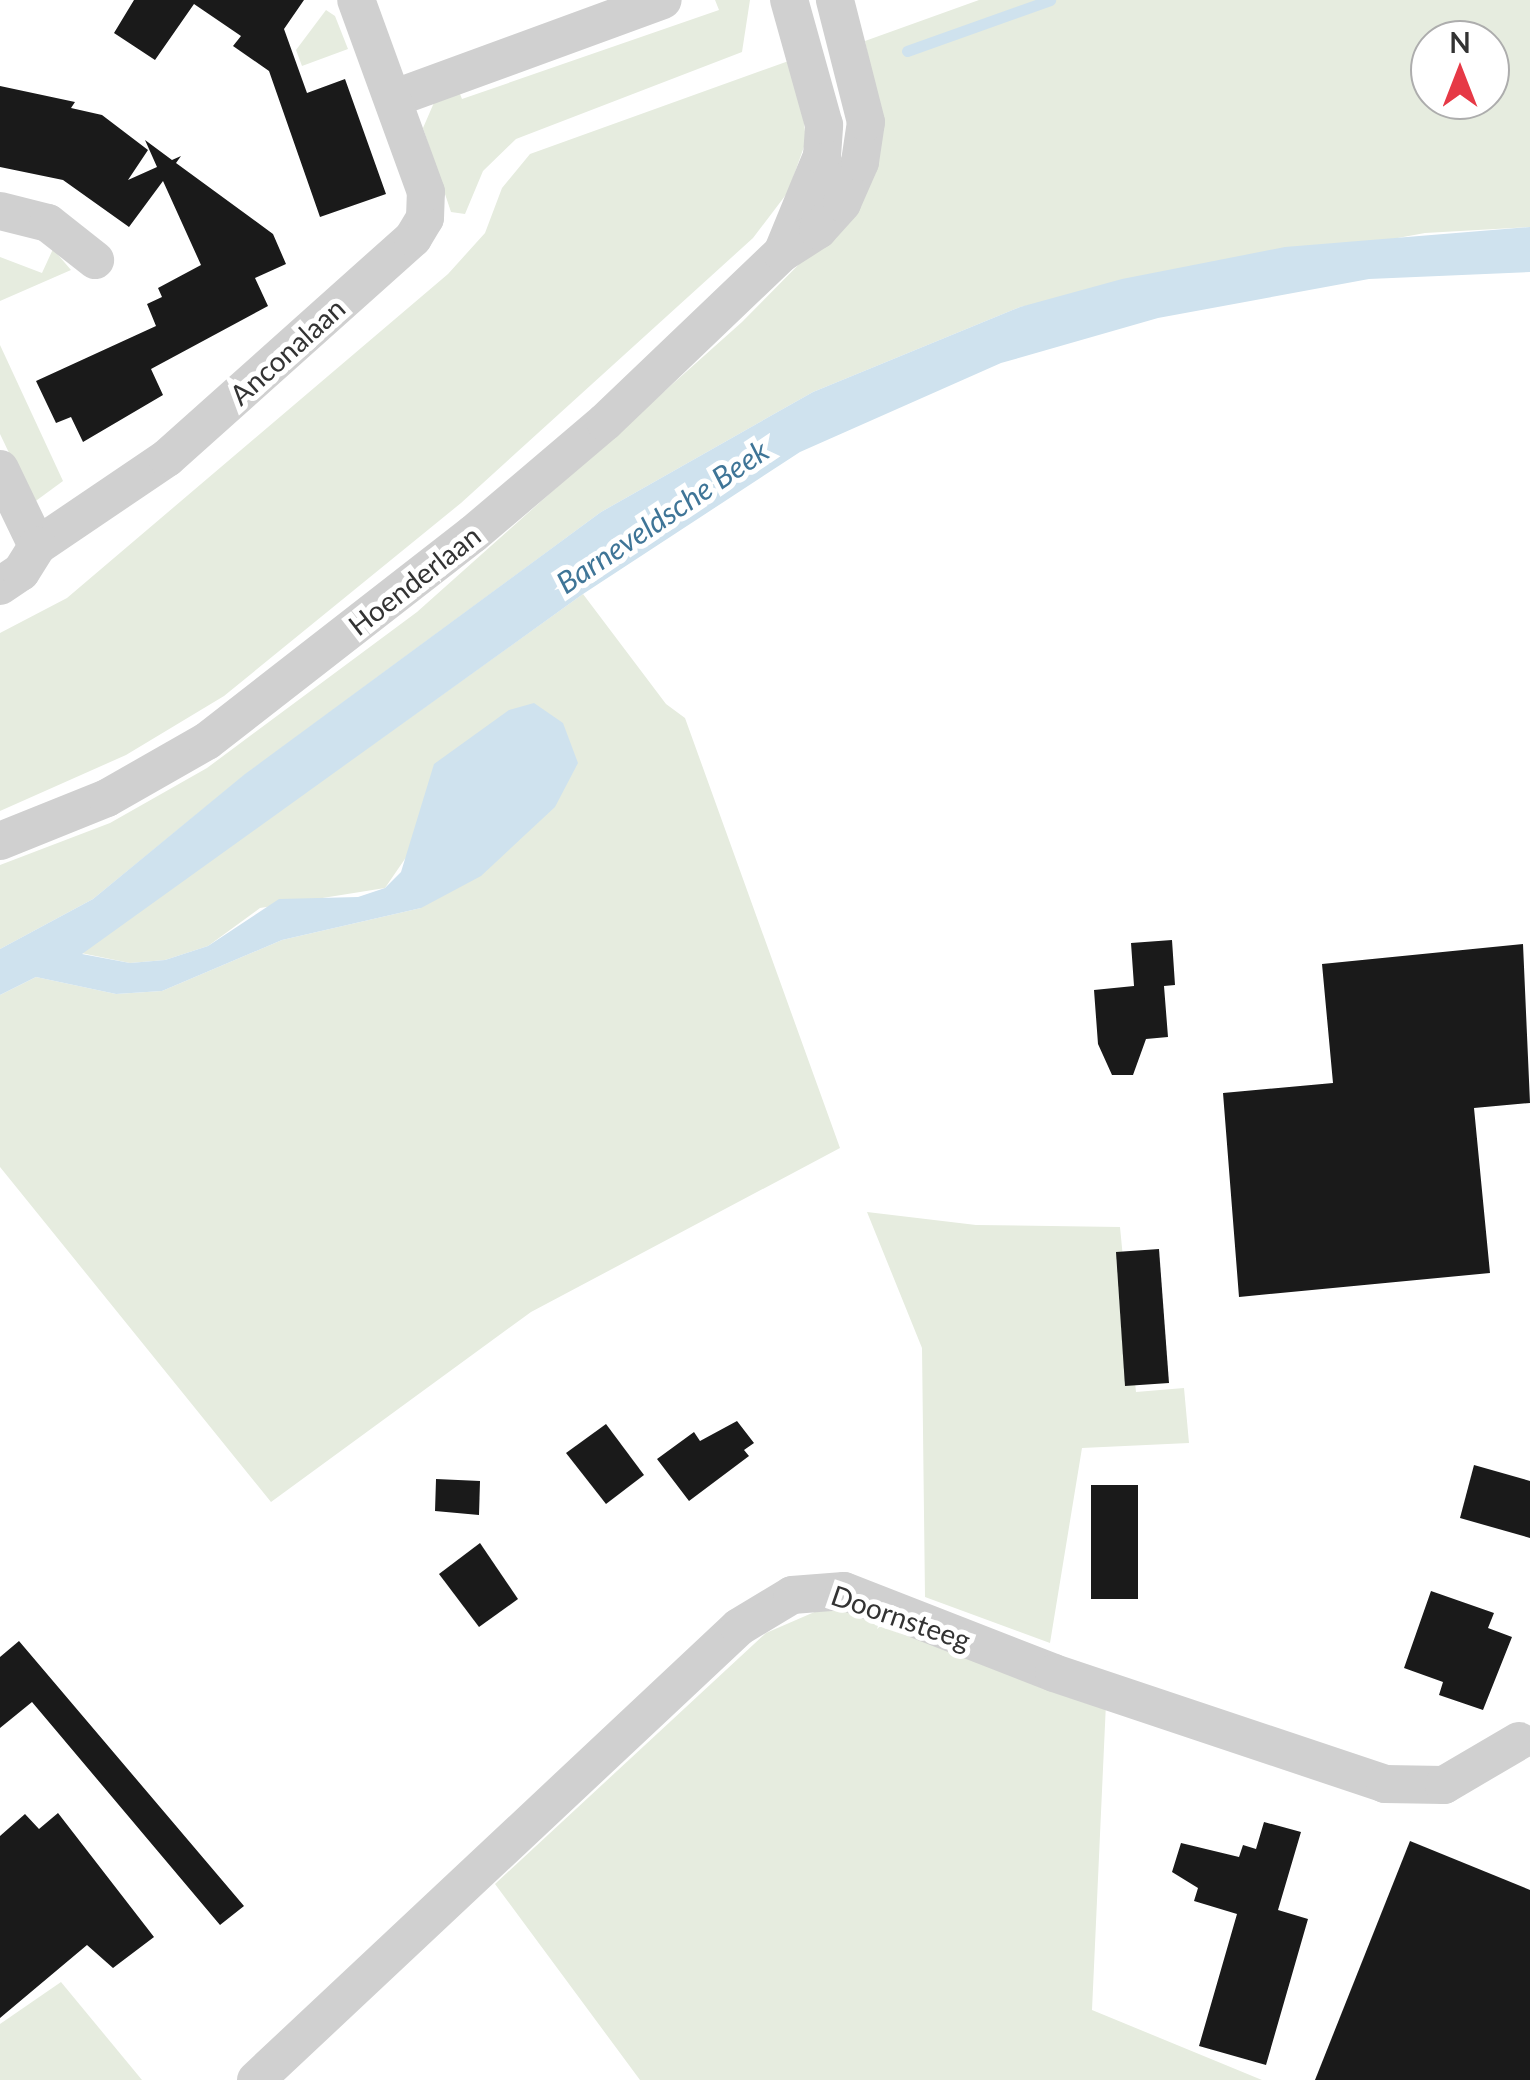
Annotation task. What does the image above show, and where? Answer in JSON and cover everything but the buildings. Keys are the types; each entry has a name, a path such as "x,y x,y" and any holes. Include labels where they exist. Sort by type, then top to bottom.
{"street":[{"name":"Anconalaan","path":"0,586 21,572 37,546 167,458 414,238 425,218 426,192 356,0"},
{"path":"394,98 663,0"},
{"name":"Hoenderlaan","path":"782,253 812,189 824,125 789,0"},
{"name":"Hoenderlaan","path":"0,841 107,798 207,740 473,534 604,422 782,253 842,203 860,162 866,122 861,82 834,0"},
{"path":"0,211 48,224 95,260"},
{"path":"0,469 37,546"},
{"name":"Doornsteeg","path":"256,2080 739,1628 805,1592 844,1590 1054,1674 1385,1784 1444,1785 1519,1742"}],"shaded area":[{"path":"715,0 750,0 742,52 516,139 483,171 465,214 451,212 423,128 436,98 458,89 462,99 719,10"},
{"path":"979,0 1530,0 1530,227 1425,233 1020,307 813,392 601,512 246,774 93,899 0,949 0,865 110,823 207,768 417,612 742,322 811,252 881,120 865,41"},
{"path":"326,10 335,16 348,49 302,66 296,50"},
{"path":"797,58 806,141 788,192 753,238 461,503 224,696 126,755 0,811 0,633 67,598 448,274 485,233 502,188 530,154"},
{"path":"53,249 71,270 0,301 0,257 42,273"},
{"path":"0,345 63,481 33,503 0,434"},
{"path":"583,594 666,704 685,718 840,1148 531,1312 271,1502 0,1167 0,995 36,977 116,994 162,991 282,940 421,908 409,853 385,888 260,908 208,946 165,960 130,963 81,953"},
{"path":"867,1212 976,1225 1120,1227 1136,1392 1184,1388 1189,1443 1082,1448 1050,1643 925,1597 922,1348"},
{"path":"826,1607 864,1610 1106,1703 1092,2010 1262,2080 640,2080 495,1884 766,1633"},
{"path":"61,1982 142,2080 0,2080 0,2024"}],"water":[{"name":"Barneveldsche Beek","path":"1530,227 1530,272 1369,279 1158,318 1001,363 800,452 583,594 82,954 130,963 165,960 208,946 279,899 358,897 385,888 401,872 434,764 509,710 534,703 563,723 578,763 555,807 481,876 421,908 282,940 162,991 116,994 36,977 0,995 0,949 93,899 245,774 601,512 813,392 1020,307 1122,279 1285,247"}],"waterway":[{"path":"907,51 1050,0"}]}
